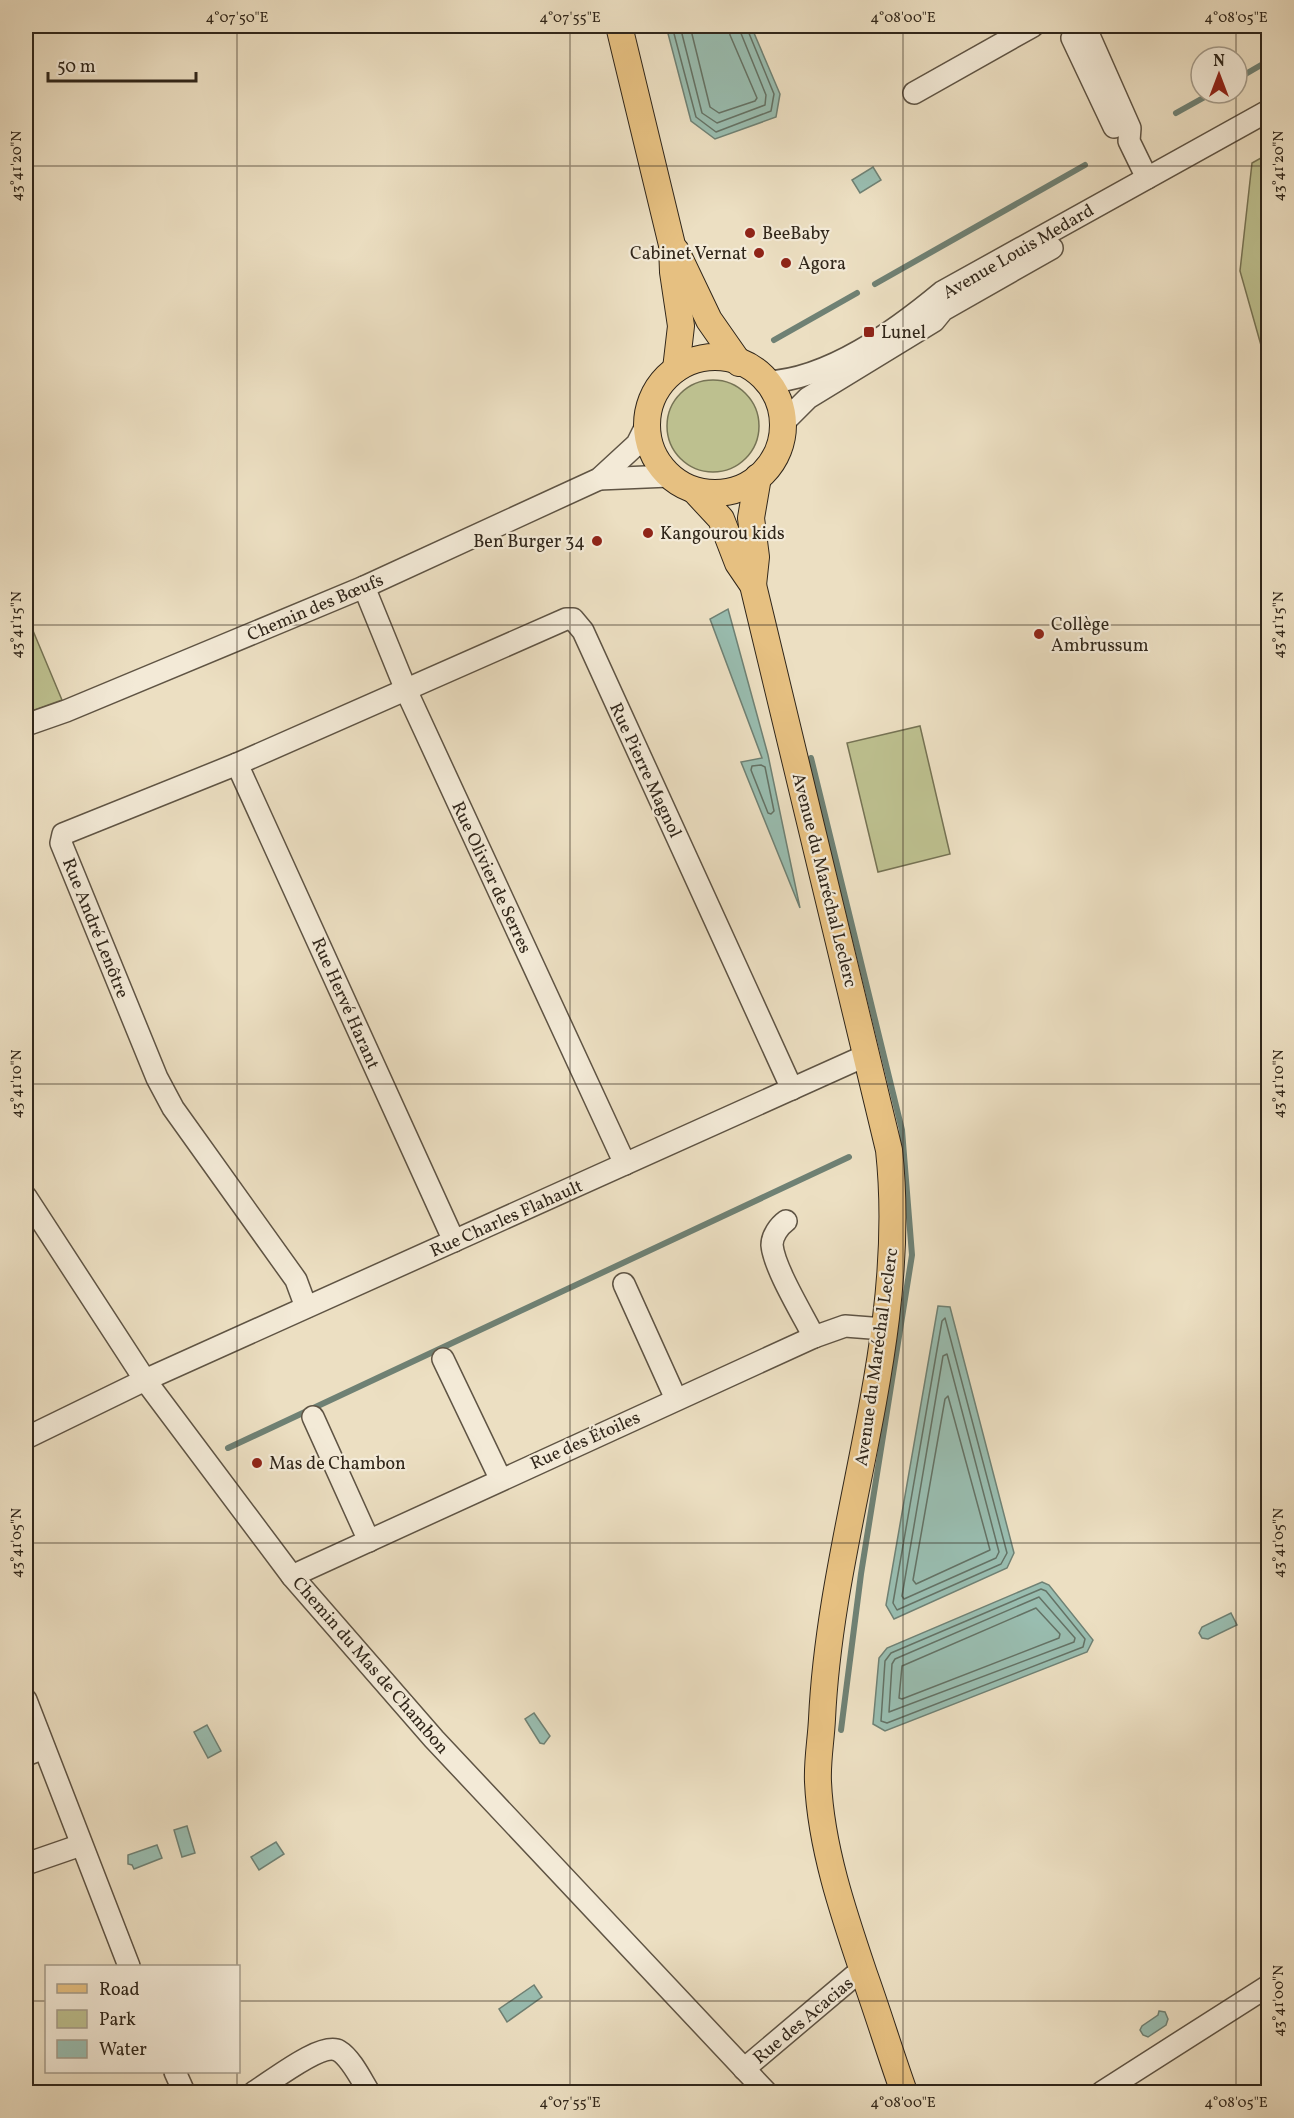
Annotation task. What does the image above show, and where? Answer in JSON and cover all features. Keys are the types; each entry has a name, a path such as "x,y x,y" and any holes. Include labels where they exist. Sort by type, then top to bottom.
{"main road":[{"path":"619,26 672,245 673,272 681,326 676,369"},
{"path":"672,245 687,269 709,320 740,363 766,382 776,397 782,424 782,436 774,459 758,477 742,487 724,492 695,491 669,476 650,447 647,424 652,399 666,378 676,369 688,363 714,358 740,363"},
{"name":"Avenue du Maréchal Leclerc","path":"758,477 751,518 756,557 753,585 889,1150 894,1194 892,1268 884,1329 838,1581 824,1680 818,1780 823,1825 835,1882 904,2092"},
{"name":"Avenue du Maréchal Leclerc","path":"695,491 721,519 738,563 753,585"}],"street":[{"path":"914,93 1032,26"},
{"path":"1077,26 1088,33 1130,128 1129,141 1147,178"},
{"name":"Avenue Louis Medard","path":"766,382 805,376 830,366 915,314 942,292 1269,111"},
{"name":"Avenue Louis Medard","path":"782,424 808,398 934,321 943,310 1269,125"},
{"name":"Chemin des Bœufs","path":"26,725 66,711 364,588 599,479 637,444 647,424"},
{"name":"Chemin des Bœufs","path":"599,479 669,476"},
{"name":"Rue Olivier de Serres","path":"364,588 406,690 625,1164"},
{"name":"Rue Pierre Magnol","path":"406,690 566,619 576,621 792,1089"},
{"name":"Rue André Lenôtre","path":"306,1307 296,1280 173,1108 157,1078 61,843 63,834 237,764 406,690"},
{"name":"Rue Hervé Harant","path":"237,764 454,1241"},
{"name":"Rue Charles Flahault","path":"26,1438 145,1380 867,1055"},
{"name":"Chemin du Mas de Chambon","path":"26,1197 145,1380 292,1576 434,1739 766,2092"},
{"path":"786,1221 779,1226 772,1243 777,1263 814,1337"},
{"path":"624,1284 676,1399"},
{"name":"Rue des Étoiles","path":"292,1576 814,1337 845,1326 884,1329"},
{"path":"443,1359 500,1479"},
{"path":"313,1417 369,1541"},
{"path":"26,1700 35,1752 81,1845 129,1965"},
{"path":"26,1864 81,1845"},
{"name":"Rue des Acacias","path":"744,2069 854,1976 864,1972"},
{"path":"1102,2092 1269,1986"},
{"path":"254,2092 317,2052 332,2048 342,2052 369,2092"},
{"path":"175,2073 184,2092"}],"green space":[{"path":"1268,154 1268,370 1240,271 1252,163"},
{"path":"713,380 739,388 751,400 759,426 751,452 739,464 713,472 687,464 675,452 667,426 675,400 687,388"},
{"path":"26,614 62,700 26,713"},
{"path":"920,726 950,854 878,872 847,743"}],"water":[{"path":"666,26 751,26 780,94 776,117 715,139 691,121"},
{"path":"873,167 881,180 860,193 852,180"},
{"path":"728,609 768,755 800,908 741,762 762,758 710,619"},
{"path":"938,1306 950,1307 1014,1553 1007,1568 894,1619 886,1605"},
{"path":"1042,1582 1049,1585 1093,1640 1087,1652 885,1731 873,1724 879,1658 887,1648"},
{"path":"1231,1613 1237,1625 1208,1639 1202,1638 1199,1633 1202,1627"},
{"path":"534,1713 550,1736 544,1744 540,1743 525,1719"},
{"path":"207,1725 221,1751 208,1758 194,1732"},
{"path":"187,1826 195,1853 182,1857 174,1830"},
{"path":"276,1842 284,1854 259,1870 251,1857"},
{"path":"157,1845 162,1858 134,1869 128,1864 128,1855"},
{"path":"534,1985 542,1997 507,2022 499,2009"},
{"path":"1159,2011 1165,2012 1168,2019 1166,2025 1148,2037 1143,2035 1140,2030 1142,2026 1158,2015"}],"waterway":[{"path":"1249,72 1268,61"},
{"path":"1176,113 1190,105"},
{"path":"875,284 1085,165"},
{"path":"774,340 857,293"},
{"path":"811,758 902,1130 912,1255 861,1574 841,1730"},
{"path":"228,1448 849,1157"}],"place":[{"name":"BeeBaby","path":"750,233"},
{"name":"Cabinet Vernat","path":"759,253"},
{"name":"Agora","path":"786,263"},
{"name":"Lunel","path":"869,332"},
{"name":"Kangourou kids","path":"648,533"},
{"name":"Ben Burger 34","path":"597,541"},
{"name":"Collège Ambrussum","path":"1039,634"},
{"name":"Mas de Chambon","path":"257,1463"}]}
